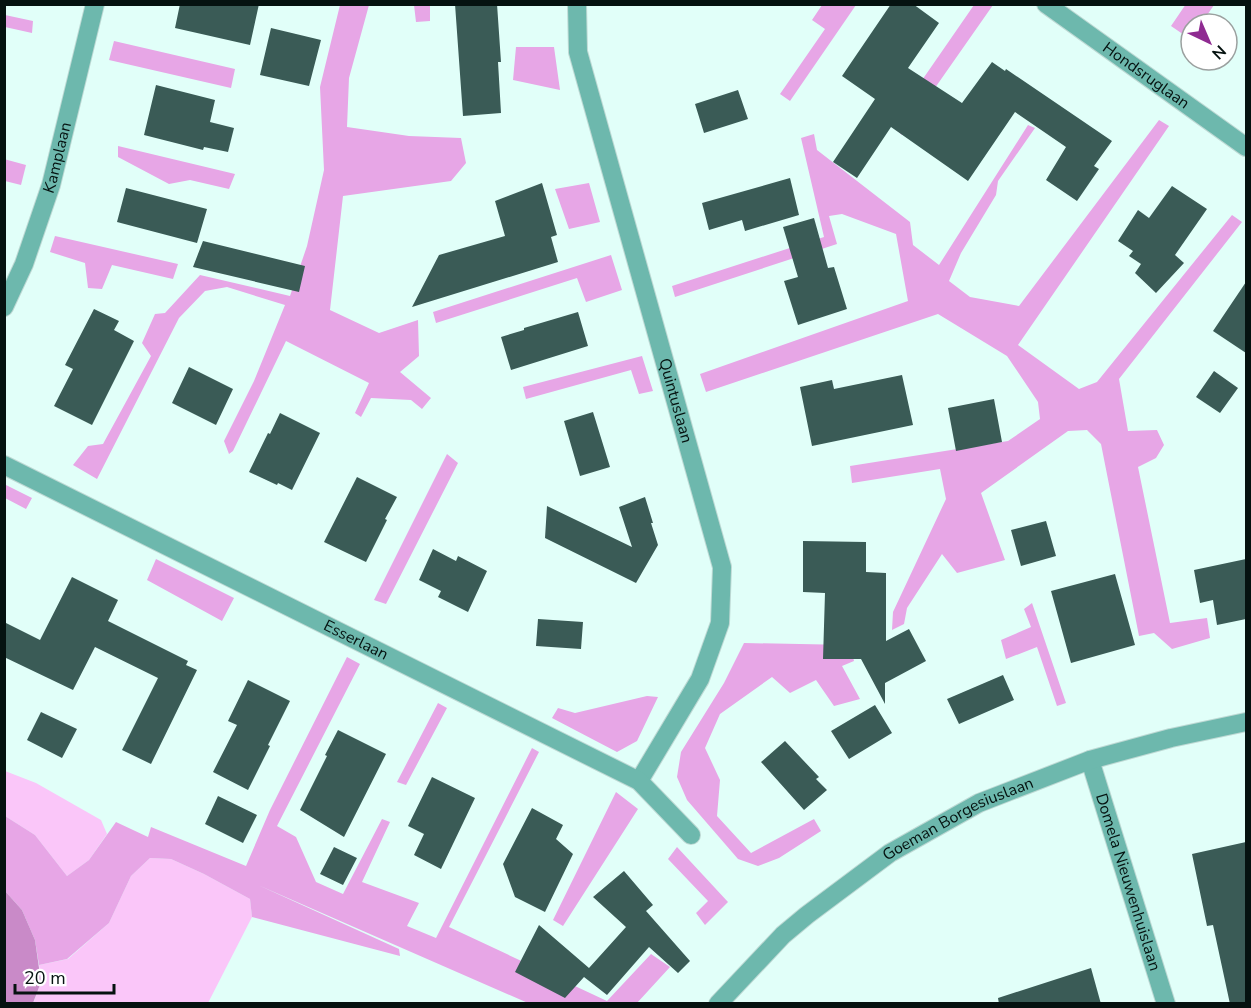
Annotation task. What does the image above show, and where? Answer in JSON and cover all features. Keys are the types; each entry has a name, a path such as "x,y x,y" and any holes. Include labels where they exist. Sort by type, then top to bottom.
{"street":[{"name":"Kamplaan","path":"4,307 24,264 51,185 94,4"},
{"name":"Quintuslaan","path":"577,4 578,52 722,567 720,623 700,679 639,781"},
{"name":"Hondsruglaan","path":"1046,4 1246,147"},
{"name":"Esserlaan","path":"4,465 639,781 692,835"},
{"name":"Goeman Borgesiuslaan","path":"718,1004 783,935 890,853 979,803 1090,760 1171,738 1246,722"},
{"name":"Domela Nieuwenhuislaan","path":"1090,760 1166,1004"}],"shaded area":[{"path":"1186,4 1214,5 1209,12 1181,12"},
{"path":"340,5 369,5 349,78 347,127 409,136 461,138 466,163 451,181 343,196 330,310 379,333 418,320 419,356 400,372 431,398 422,409 411,400 371,398 361,417 355,413 369,383 286,341 233,451 229,454 224,441 254,381 285,305 227,287 205,291 179,318 97,479 73,465 88,446 103,444 151,356 142,343 155,314 165,313 200,275 290,296 307,246 324,170 320,87"},
{"path":"414,5 430,5 430,21 416,22"},
{"path":"822,5 856,5 790,101 780,94 825,29 812,20"},
{"path":"974,5 993,5 902,135 891,125"},
{"path":"1179,14 1179,31 1171,26"},
{"path":"5,15 33,21 32,33 5,27"},
{"path":"114,41 235,69 231,88 109,60"},
{"path":"516,47 554,47 560,90 513,80"},
{"path":"1159,120 1169,126 1018,345 1079,389 1097,382 1232,215 1242,222 1119,379 1128,431 1157,430 1164,445 1156,458 1138,467 1170,623 1207,618 1210,638 1172,649 1154,633 1139,636 1101,444 1087,430 1068,431 981,493 1005,560 957,573 942,554 907,608 904,624 892,630 893,612 946,499 940,469 852,483 850,466 1008,441 1040,419 1038,402 1007,356 938,314 706,392 700,374 908,301 896,234 842,214 829,216 837,244 675,297 672,286 824,237 801,138 814,134 817,150 910,222 913,245 939,265 1028,125 1035,128 998,181 996,195 961,253 949,281 970,297 1019,306"},
{"path":"118,146 235,174 229,189 190,180 169,184 118,157"},
{"path":"4,159 26,165 21,185 5,181"},
{"path":"589,183 600,222 569,229 555,189"},
{"path":"55,236 178,264 173,279 112,265 102,289 88,288 85,263 50,252"},
{"path":"611,255 622,290 586,302 577,278 436,323 433,312"},
{"path":"642,356 653,391 639,394 631,370 526,399 523,387"},
{"path":"447,454 458,463 386,604 374,600"},
{"path":"4,484 32,498 26,509 5,498"},
{"path":"156,559 234,598 222,621 147,580"},
{"path":"1032,603 1066,703 1057,706 1037,647 1006,659 1001,640 1031,627 1024,609"},
{"path":"744,643 850,645 854,661 842,666 860,699 834,706 816,680 790,693 772,677 720,714 705,748 720,780 717,816 751,853 814,819 821,831 779,858 758,866 738,859 687,800 677,777 681,752 724,683"},
{"path":"347,657 360,664 277,826 296,837 316,882 343,894 382,819 390,822 362,882 419,903 407,926 436,938 532,748 539,752 449,927 607,1001 651,954 670,967 637,1003 528,1003 258,885 399,949 400,956 252,917 250,899 171,859 150,858 131,876 109,923 67,959 39,965 35,940 22,910 5,891 5,816 35,835 67,876 89,860 116,822 148,837 151,827 246,866 270,810"},
{"path":"647,696 658,697 637,741 617,752 552,718 558,708 575,713"},
{"path":"438,703 447,708 406,785 397,782"},
{"path":"5,771 36,783 101,820 107,834 89,860 67,876 35,835 5,816"},
{"path":"616,792 638,809 563,926 553,920"},
{"path":"677,847 728,902 705,925 696,913 708,901 668,859"},
{"path":"150,858 171,859 250,899 252,917 208,1003 33,1004 41,982 39,965 68,959 109,923 131,876"},
{"path":"5,891 22,910 35,940 41,982 33,1003 5,1003"}],"building":[{"path":"180,4 259,4 250,45 175,28"},
{"path":"455,4 497,4 501,62 498,62 501,113 463,116"},
{"path":"891,4 913,4 939,23 908,68 962,103 992,62 1005,71 1006,69 1112,141 1094,166 1099,169 1077,201 1046,180 1066,147 1015,112 968,181 891,127 857,178 833,162 875,99 842,76"},
{"path":"271,28 321,40 309,86 260,75"},
{"path":"156,85 215,100 210,122 234,128 228,152 204,147 203,150 144,135"},
{"path":"738,90 748,119 704,133 695,104"},
{"path":"790,178 799,215 745,231 742,220 709,230 702,203"},
{"path":"542,183 557,235 551,237 558,262 412,307 439,255 505,236 495,201"},
{"path":"1172,186 1207,209 1175,255 1184,263 1156,293 1135,273 1141,264 1129,256 1133,251 1118,241 1138,210 1149,218"},
{"path":"126,188 207,209 197,243 117,222"},
{"path":"814,218 828,268 834,267 847,309 798,325 784,281 798,277 783,227"},
{"path":"203,241 305,266 299,292 193,267"},
{"path":"1246,282 1246,353 1213,331"},
{"path":"94,309 119,321 114,330 134,341 92,425 54,406 73,369 65,365"},
{"path":"578,312 588,346 511,370 501,337"},
{"path":"189,367 233,389 216,425 172,403"},
{"path":"1214,371 1238,388 1220,413 1196,397"},
{"path":"902,375 913,425 812,446 800,387 832,380 834,389"},
{"path":"994,399 1002,442 956,451 948,408"},
{"path":"593,412 610,467 580,476 564,421"},
{"path":"280,413 320,433 292,490 249,472"},
{"path":"357,477 397,497 366,562 324,542"},
{"path":"645,497 658,545 636,583 545,538 547,506 632,547 619,507"},
{"path":"1046,521 1056,556 1021,566 1011,530"},
{"path":"803,541 866,542 866,572 886,573 886,641 909,629 926,661 885,683 885,704 861,659 823,659 825,593 803,592"},
{"path":"433,549 456,561 458,556 487,571 468,612 438,597 441,591 419,580"},
{"path":"1246,559 1246,619 1217,625 1213,600 1200,603 1194,570"},
{"path":"1115,574 1135,645 1071,663 1051,591"},
{"path":"72,577 118,600 108,621 188,661 186,665 197,670 151,764 122,750 158,678 95,647 73,690 4,657 4,622 40,640"},
{"path":"538,619 583,622 581,649 536,646"},
{"path":"1003,675 1014,700 959,724 947,699"},
{"path":"248,680 290,701 248,790 213,772 237,725 228,721"},
{"path":"875,705 892,733 849,759 831,731"},
{"path":"41,712 77,729 62,758 27,740"},
{"path":"338,730 386,754 344,837 300,810"},
{"path":"785,741 819,777 816,779 827,790 804,810 761,762"},
{"path":"432,777 475,798 441,869 414,855 424,834 408,826"},
{"path":"218,796 257,815 243,843 205,824"},
{"path":"532,808 563,825 556,839 573,854 545,912 515,897 503,864"},
{"path":"1246,842 1246,1004 1230,1004 1213,925 1207,926 1192,854"},
{"path":"334,847 357,858 343,885 320,874"},
{"path":"624,871 653,905 646,911 690,961 678,973 649,947 607,995 584,977 565,998 515,972 539,925 589,968 626,927 593,897"},
{"path":"1091,968 1101,1004 999,1004 998,998"}]}
